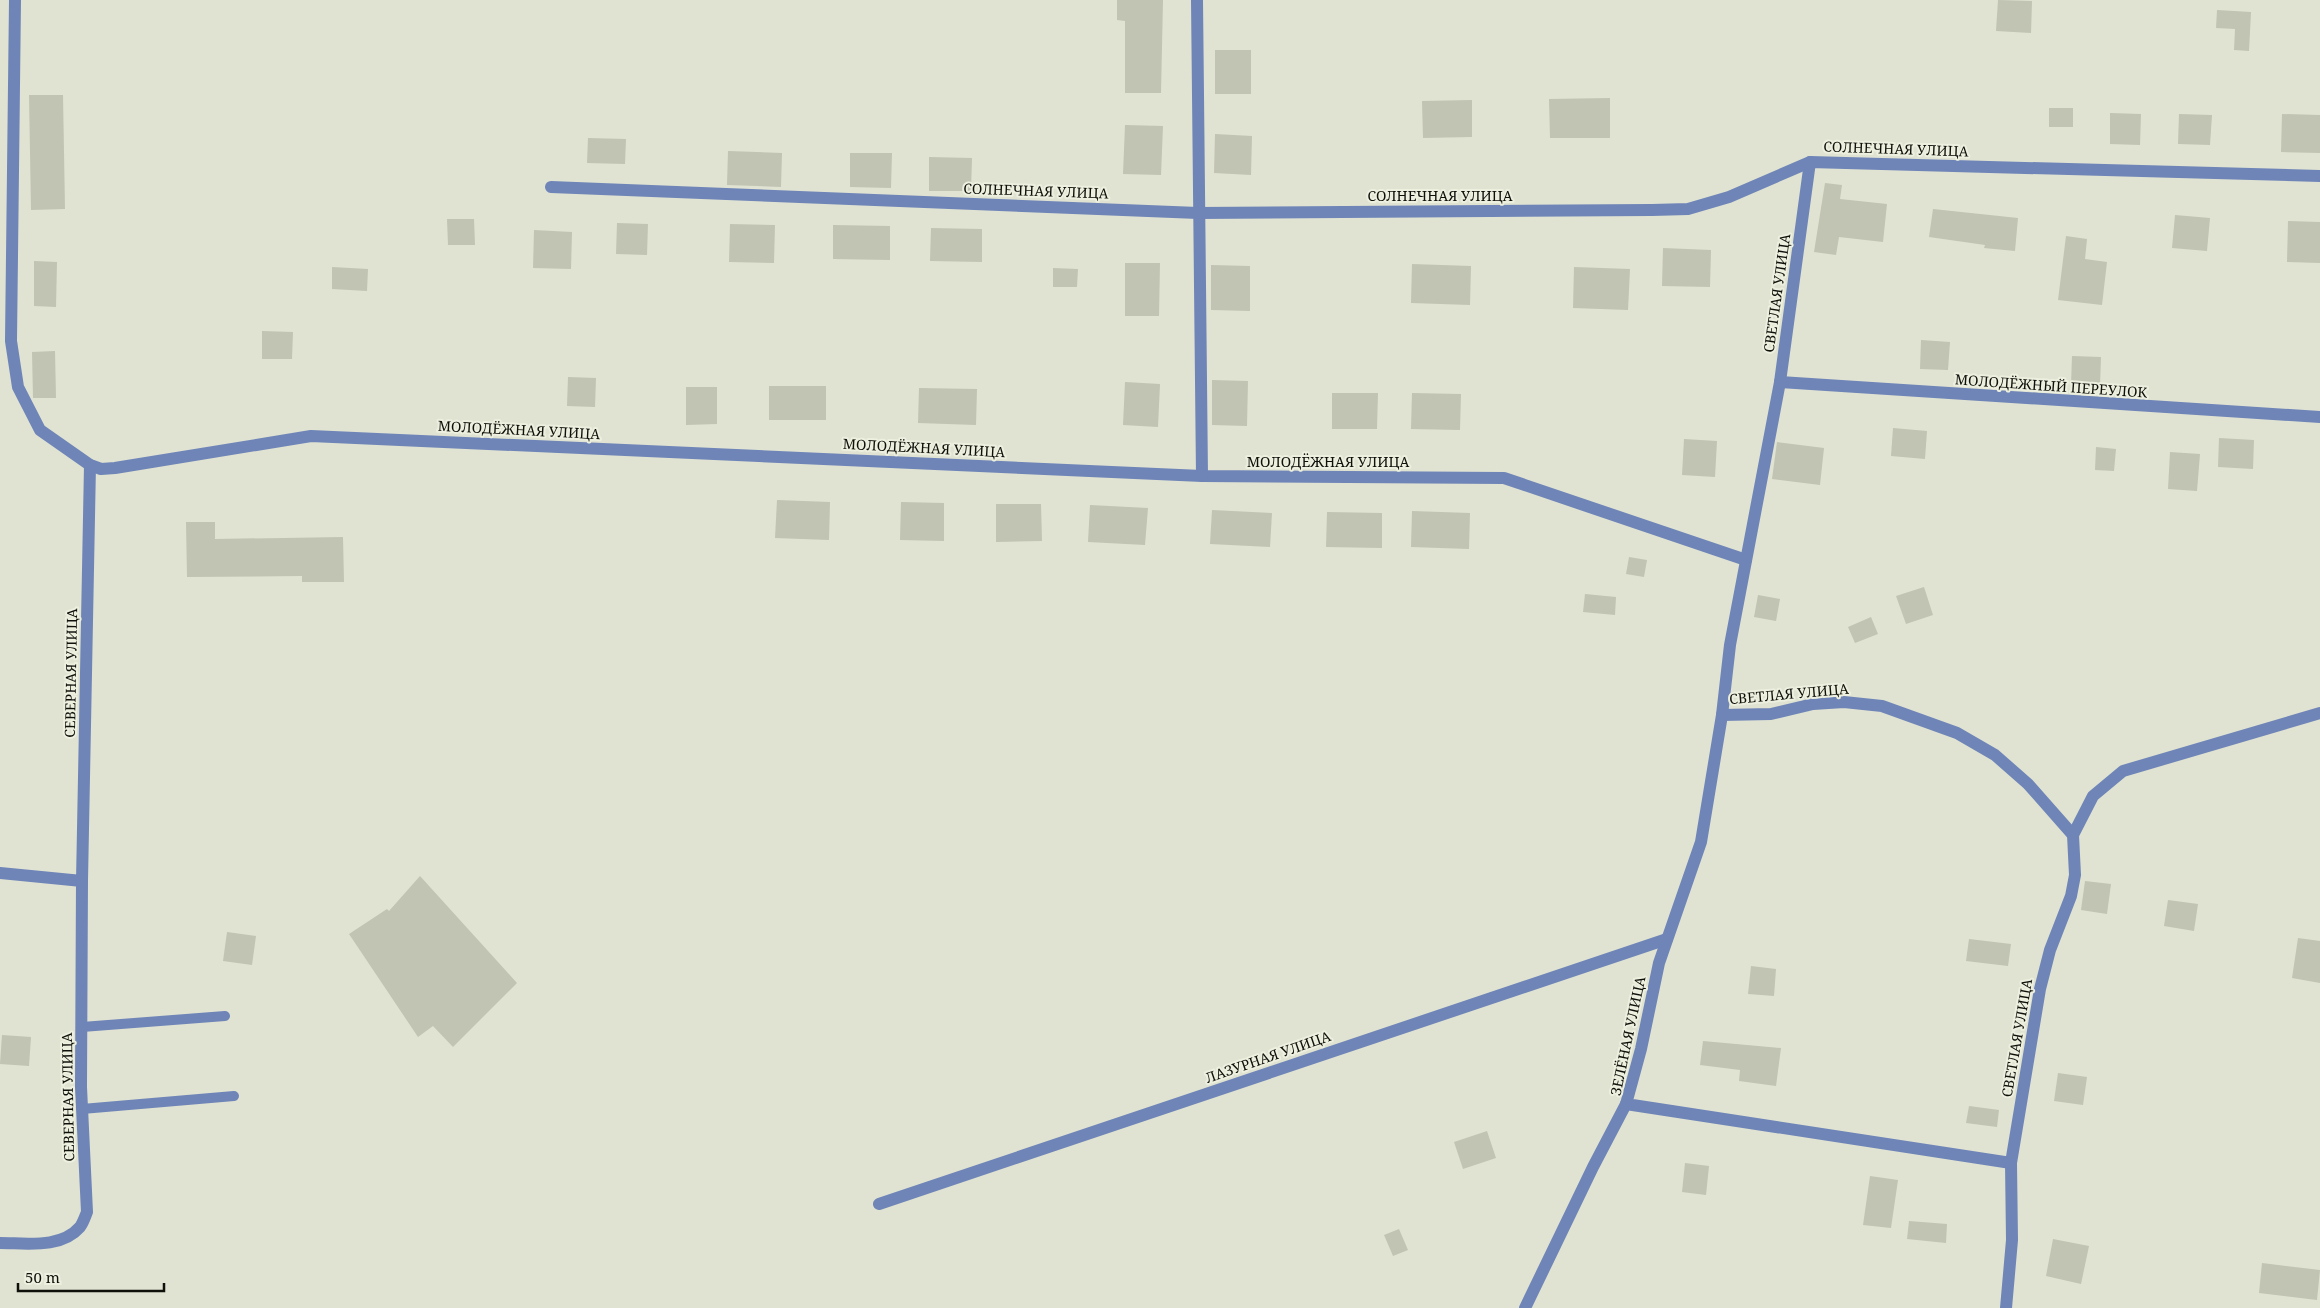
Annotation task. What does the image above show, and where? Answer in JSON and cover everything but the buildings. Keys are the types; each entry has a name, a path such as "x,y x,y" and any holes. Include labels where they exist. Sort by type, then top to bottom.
{"street":[{"path":"15,0 11,341 18,387 40,430 90,465"},
{"path":"1196,0 1202,476"},
{"name":"СОЛНЕЧНАЯ УЛИЦА","path":"551,187 1198,212 1688,209 1730,197 1810,162 2320,176"},
{"name":"СВЕТЛАЯ УЛИЦА","path":"1810,162 1780,382 1730,645 1722,715 1771,714 1813,704 1844,702 1882,706 1957,734 1994,755 2028,784 2073,835 2075,875 2071,896 2050,950 2040,989 2010,1164 2012,1240 2006,1308"},
{"name":"МОЛОДЁЖНЫЙ ПЕРЕУЛОК","path":"1780,382 2320,417"},
{"name":"МОЛОДЁЖНАЯ УЛИЦА","path":"90,465 101,469 115,468 311,436 1202,476 1504,478 1746,560"},
{"name":"СЕВЕРНАЯ УЛИЦА","path":"0,1243 44,1244 56,1241 80,1226 87,1212 82,1109 82,881 90,465"},
{"path":"2073,835 2093,796 2123,771 2320,713"},
{"name":"ЗЕЛЁНАЯ УЛИЦА","path":"1722,715 1701,842 1659,963 1641,1049 1626,1104 2010,1164"},
{"path":"0,873 82,881"},
{"name":"ЛАЗУРНАЯ УЛИЦА","path":"879,1204 1667,939"},
{"path":"1525,1308 1593,1167 1626,1104"}],"lane":[{"path":"82,1027 225,1016"},
{"path":"82,1109 234,1096"}]}
